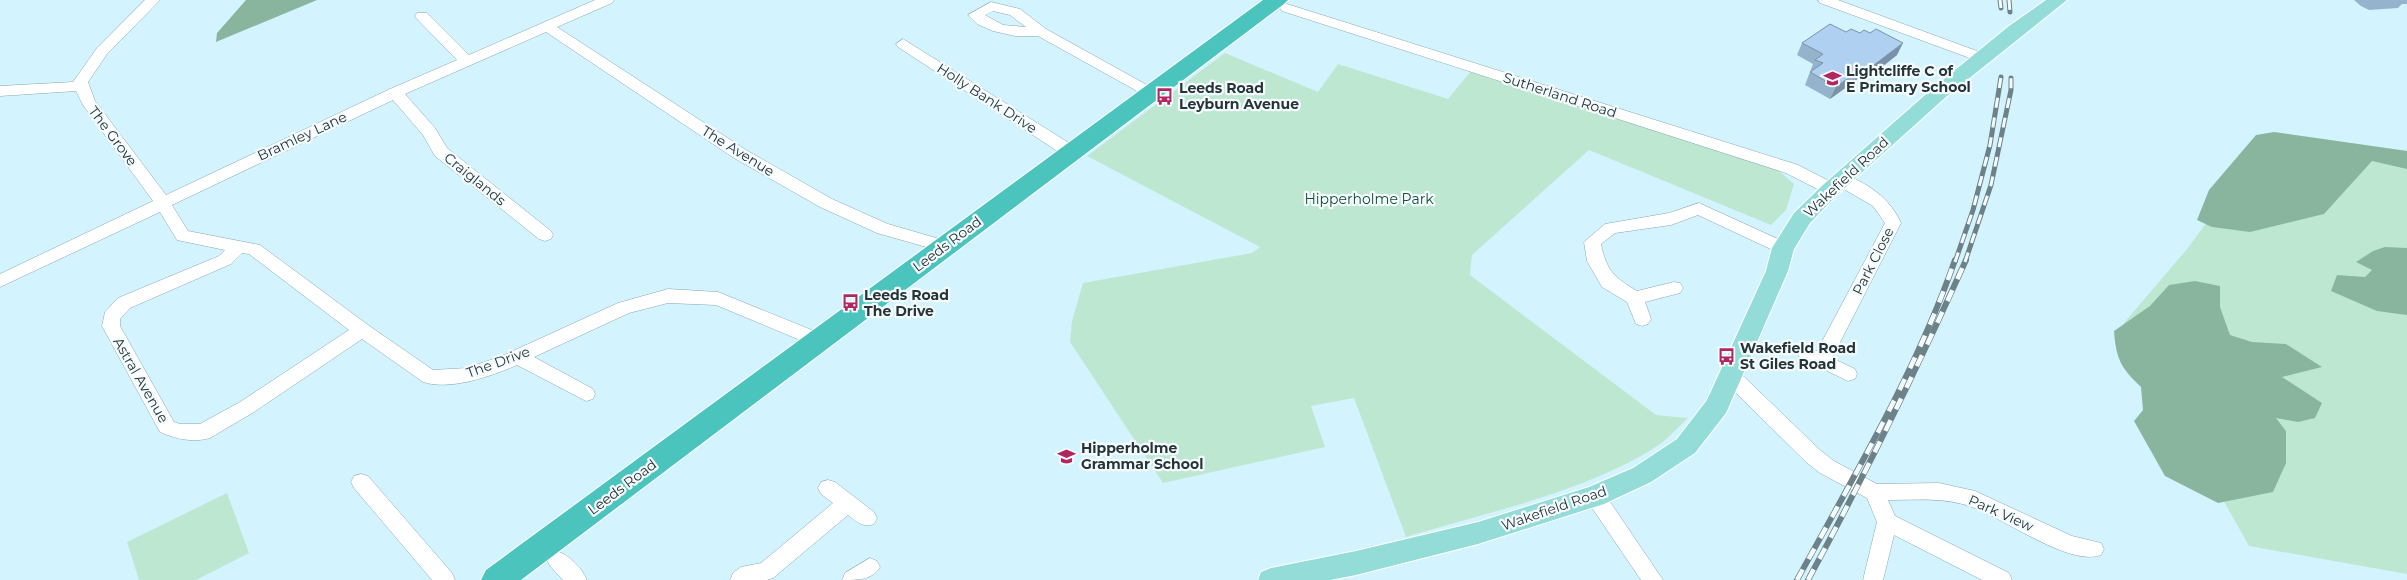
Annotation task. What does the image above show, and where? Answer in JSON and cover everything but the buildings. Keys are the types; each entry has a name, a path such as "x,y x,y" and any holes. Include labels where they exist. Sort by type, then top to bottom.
{"highway":[{"name":"Leeds Road","path":"498,580 944,246 1275,3"}],"main road":[{"name":"Wakefield Road","path":"1284,579 1431,546 1595,496 1642,475 1686,446 1718,406 1777,271 1783,248 1802,218 1836,184 1983,58 2016,30 2058,0"}],"street":[{"path":"0,92 82,86 80,82 102,51 153,0"},
{"name":"Bramley Lane","path":"0,280 395,92 607,0"},
{"path":"1825,0 1983,58"},
{"path":"1862,12 1873,0"},
{"name":"Sutherland Road","path":"1275,3 1836,184"},
{"path":"422,16 466,61"},
{"name":"The Avenue","path":"546,26 740,154 826,203 883,230 944,246"},
{"path":"1042,32 1151,93"},
{"name":"Holly Bank Drive","path":"903,44 1071,152"},
{"name":"The Grove","path":"82,86 88,102 162,202"},
{"name":"Craiglands","path":"395,92 429,132 441,152 545,234"},
{"name":"Park Close","path":"1836,184 1874,197 1888,210 1893,223 1814,357 1848,374"},
{"name":"The Drive","path":"162,202 183,236 254,249 362,330 430,377 467,375 519,357 624,308 668,296 718,299 818,340"},
{"path":"1642,318 1635,298 1608,282 1596,261 1592,242 1611,228 1671,220 1699,209 1783,248"},
{"name":"Astral Avenue","path":"239,246 225,260 124,303 112,317 111,326 167,427 179,432 203,432 247,407 362,330"},
{"path":"1635,298 1674,288"},
{"path":"519,357 586,394"},
{"path":"1732,377 1813,456 1827,467 1875,492 1887,522 1873,580"},
{"path":"361,482 445,580"},
{"path":"828,488 867,518"},
{"name":"Park View","path":"1875,492 1939,490 1975,499 2069,544 2094,549"},
{"path":"1595,496 1653,580"},
{"path":"740,580 748,574 766,570 847,503"},
{"path":"1887,522 2002,580"},
{"path":"557,560 577,580"},
{"path":"852,580 870,567"}],"green space":[{"path":"246,0 317,0 216,42 217,33"},
{"name":"Hipperholme Park","path":"1225,53 1318,92 1338,64 1448,99 1471,71 1779,171 1794,184 1786,210 1771,225 1589,150 1472,255 1470,275 1656,415 1688,418 1657,446 1630,462 1600,476 1502,510 1406,537 1354,398 1311,406 1325,447 1163,483 1070,342 1072,321 1083,283 1252,253 1260,247 1087,156"},
{"path":"2274,132 2407,151 2407,574 2249,546 2124,323 2187,249"},
{"path":"2274,132 2407,151 2407,169 2372,161 2324,214 2250,232 2212,227 2197,220 2209,190 2256,135"},
{"path":"2385,247 2407,248 2407,315 2377,311 2331,291 2337,275 2365,277 2372,270 2356,262 2373,251"},
{"path":"2195,281 2220,286 2220,307 2230,335 2252,342 2286,344 2322,367 2282,377 2322,403 2315,418 2298,422 2276,418 2286,431 2286,463 2273,492 2218,503 2165,476 2134,421 2143,410 2141,387 2124,368 2118,356 2114,331 2150,306 2169,285"},
{"path":"227,493 249,553 196,580 139,580 127,542"}],"railway":[{"path":"2000,0 2001,8"},
{"path":"2009,0 2010,12"},
{"path":"1955,262 1973,210 1990,145 2001,77"},
{"path":"1965,262 1991,185 2011,90 2011,78"},
{"path":"1797,580 1862,463 1903,383 1922,343 1955,260"},
{"path":"1808,580 1890,422 1966,260"}],"place":[{"name":"Lightcliffe C of E Primary School","path":"1832,79"},
{"name":"Leeds Road Leyburn Avenue","path":"1165,96"},
{"name":"Leeds Road The Drive","path":"850,303"},
{"name":"Wakefield Road St Giles Road","path":"1726,356"},
{"name":"Hipperholme Grammar School","path":"1067,456"}]}
